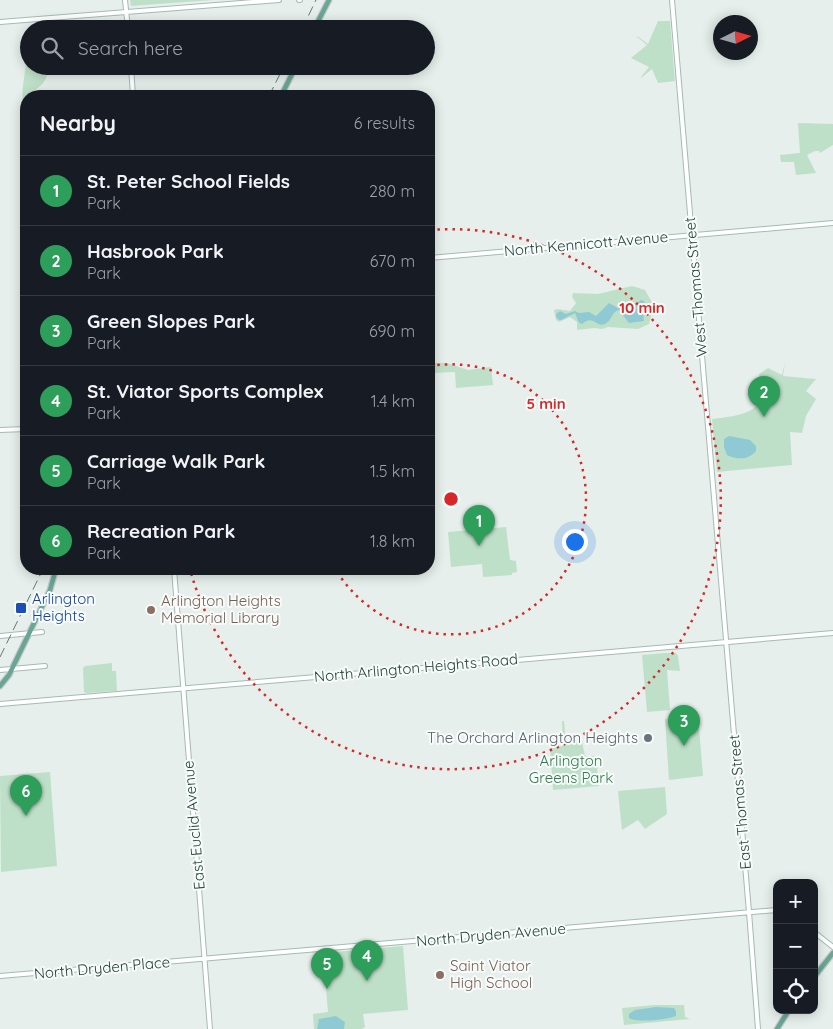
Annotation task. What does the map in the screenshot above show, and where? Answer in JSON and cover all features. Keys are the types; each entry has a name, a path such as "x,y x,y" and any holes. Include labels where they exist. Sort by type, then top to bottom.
{"main road":[{"path":"318,20 328,0"},
{"path":"284,90 292,75"},
{"path":"0,686 12,669 50,590 54,575"},
{"path":"818,972 833,953"},
{"path":"776,1029 786,1014"}],"street":[{"path":"125,0 127,20"},
{"path":"25,20 279,0"},
{"name":"West Thomas Street","path":"672,0 721,574"},
{"path":"0,22 20,20"},
{"path":"132,75 133,90"},
{"name":"North Kennicott Avenue","path":"435,257 833,223"},
{"path":"0,430 20,429"},
{"name":"East Thomas Street","path":"721,574 758,1029"},
{"name":"East Euclid Avenue","path":"174,575 210,1029"},
{"path":"0,636 42,632"},
{"name":"North Arlington Heights Road","path":"0,704 833,632"},
{"path":"0,670 45,666"},
{"name":"North Dryden Avenue","path":"205,960 773,910"},
{"path":"818,935 833,947"},
{"name":"North Dryden Place","path":"0,976 205,960"}],"green space":[{"path":"130,0 213,0 131,6"},
{"path":"658,21 670,21 675,81 658,83 652,69 641,78 649,67 631,58 647,45 637,36 648,44"},
{"path":"24,75 47,75 45,81 35,90 23,90"},
{"path":"798,123 833,124 833,145 820,153 815,151 807,155 816,173 796,175 794,162 781,162 780,155 800,153"},
{"path":"632,286 645,290 654,306 649,324 638,329 608,327 577,330 577,322 570,317 559,322 556,320 554,310 570,311 576,303 572,297 573,293 598,294"},
{"path":"785,362 783,376 816,379 806,391 816,399 806,416 802,433 790,432 792,465 717,472 712,419 738,415 753,409 762,396 759,374 768,368 782,375"},
{"path":"435,363 447,363 468,370 491,367 493,385 456,388 455,372 435,373"},
{"path":"506,527 510,560 516,561 517,572 512,573 512,575 483,577 482,564 451,567 448,532"},
{"path":"676,653 680,671 667,670 670,710 647,712 642,655"},
{"path":"112,663 112,671 116,671 117,691 84,692 83,668 85,666"},
{"path":"698,715 703,776 669,780 665,719"},
{"name":"Arlington Greens Park","path":"562,721 564,721 566,743 582,742 585,756 596,756 599,786 553,790 550,748 563,746"},
{"path":"50,772 57,866 1,872 0,776"},
{"path":"665,787 667,814 645,829 638,820 622,830 618,791"},
{"path":"403,946 408,1010 363,1014 365,1027 362,1029 314,1029 313,1014 328,1012 323,953"},
{"path":"684,1005 685,1017 690,1019 624,1025 622,1008"}],"water":[{"path":"641,300 646,305 643,313 644,321 629,323 619,310 614,313 607,323 602,325 589,320 582,324 579,323 575,313 561,320 556,317 556,314 560,311 566,314 575,311 579,313 589,312 596,316 609,303 618,308 625,302 636,304"},
{"path":"729,436 750,440 756,446 756,451 750,456 743,458 727,455 724,439"},
{"path":"656,1007 674,1008 676,1016 652,1020 633,1020 629,1018 629,1014 635,1010"},
{"path":"336,1016 345,1022 344,1029 317,1029 319,1019"}],"railway":[{"path":"306,20 316,0"},
{"path":"272,90 280,75"},
{"path":"0,657 40,575"}],"place":[{"name":"Hasbrook Park","path":"764,417"},
{"name":"St. Peter School Fields","path":"479,546"},
{"name":"Arlington Heights","path":"21,608"},
{"name":"Arlington Heights Memorial Library","path":"151,610"},
{"name":"The Orchard Arlington Heights","path":"648,738"},
{"name":"Green Slopes Park","path":"684,746"},
{"name":"Recreation Park","path":"26,816"},
{"name":"Saint Viator High School","path":"440,975"},
{"name":"St. Viator Sports Complex","path":"367,981"},
{"name":"Carriage Walk Park","path":"327,989"}]}
